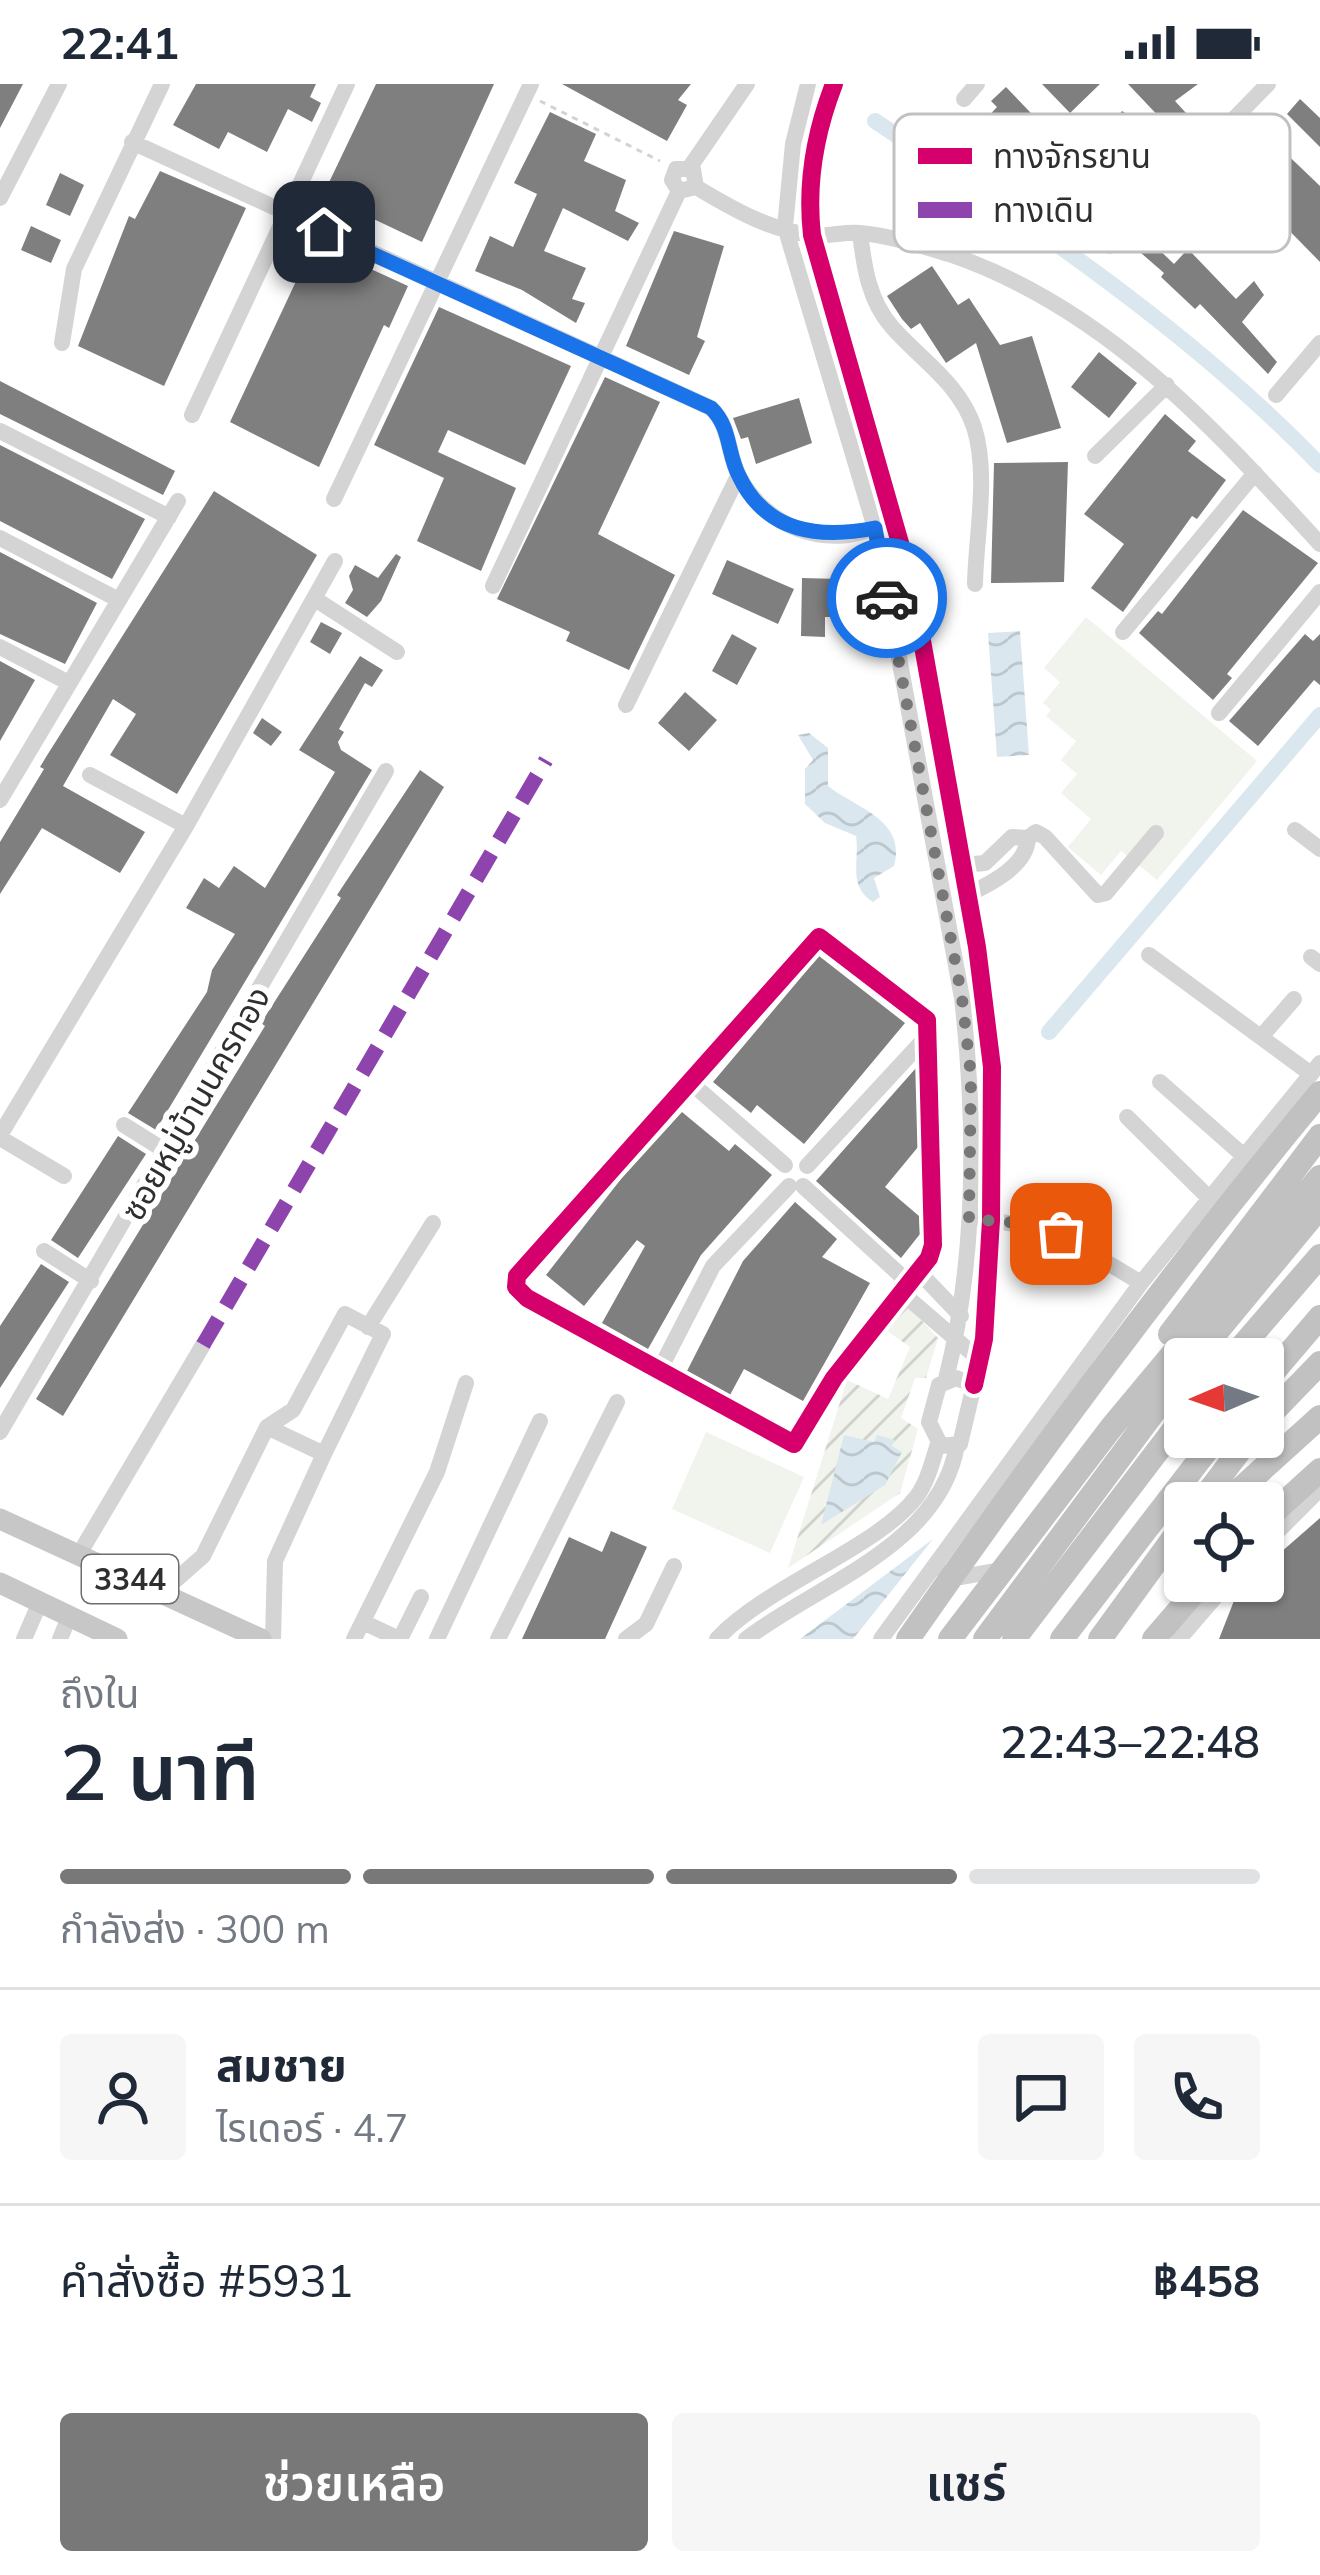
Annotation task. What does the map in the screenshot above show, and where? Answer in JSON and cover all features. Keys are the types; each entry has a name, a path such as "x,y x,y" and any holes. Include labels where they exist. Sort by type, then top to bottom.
{"highway":[{"path":"908,1639 1084,1390 1317,1077"},
{"path":"1112,1428 1172,1331 1320,1136"},
{"path":"950,1639 1112,1428 1320,1177"},
{"path":"1211,1338 1320,1207"},
{"path":"1250,1338 1320,1256"},
{"path":"1284,1359 1320,1317"},
{"path":"1284,1400 1320,1363"},
{"path":"985,1639 1164,1399"},
{"path":"1248,1482 1320,1418"},
{"path":"1014,1639 1164,1442"},
{"path":"1063,1639 1201,1458"},
{"path":"1216,1482 1234,1458"},
{"path":"1284,1505 1317,1478"},
{"path":"1104,1639 1164,1552"},
{"path":"1104,1639 1164,1569"},
{"path":"1154,1639 1186,1602"}],"main road":[{"name":"3344","path":"0,1520 261,1639"},
{"name":"3344","path":"0,1583 40,1602 65,1628 117,1639"}],"street":[{"path":"0,198 59,84"},
{"path":"62,343 69,281 162,84"},
{"path":"192,415 347,84"},
{"path":"493,586 599,357 687,189 698,177 683,168 747,84"},
{"path":"746,1639 919,1523 945,1490 947,1445 929,1422 961,1316 969,1219 971,1076 962,998 875,528 785,227 794,144 808,84"},
{"path":"717,1639 761,1601 904,1510 924,1484 976,1396 991,1220 992,1067 968,895 895,513 812,236 808,203 817,128 834,84"},
{"path":"964,99 977,84"},
{"path":"1239,114 1268,84"},
{"path":"334,499 528,89"},
{"path":"132,142 711,408 725,428 738,476 774,518 798,531 821,536 875,528 895,513"},
{"path":"687,189 740,214 812,236 860,233 894,241"},
{"path":"860,233 875,302 891,326 946,381 973,426 979,455 975,584"},
{"path":"940,252 1041,292 1104,332 1167,385 1320,544"},
{"path":"1276,395 1320,343"},
{"path":"1095,456 1167,385"},
{"path":"0,431 174,509 0,800"},
{"path":"1124,632 1255,473"},
{"path":"626,704 738,476"},
{"path":"0,538 119,600"},
{"path":"64,1176 2,1129 186,826 335,561"},
{"path":"1219,713 1320,592"},
{"path":"315,599 397,652"},
{"path":"0,647 69,682"},
{"path":"0,756 21,766"},
{"name":"ซอยหมู่บ้านนครทอง","path":"0,1432 386,772"},
{"path":"90,775 186,826"},
{"path":"1295,830 1320,849"},
{"path":"962,866 995,857 1012,837 1028,838 1036,832 1098,895 1106,893 1156,832"},
{"path":"968,895 1015,863 1028,849 1028,838"},
{"path":"822,936 922,1011 931,1032 933,1245 834,1378 794,1444 526,1298 516,1287 517,1276 690,1082 822,936"},
{"path":"881,1639 1141,1283 1317,1077 1149,955"},
{"path":"1261,1037 1294,999"},
{"path":"659,1371 713,1266 796,1186 807,1166 931,1032"},
{"path":"690,1082 785,1165"},
{"path":"1160,1082 1245,1157"},
{"path":"1126,1117 1211,1200"},
{"path":"124,1125 167,1153"},
{"path":"785,1165 796,1160 807,1166"},
{"path":"785,1165 782,1176 909,1281 961,1316"},
{"path":"969,1219 1061,1234 1141,1283"},
{"path":"368,1327 433,1223"},
{"path":"44,1251 91,1281"},
{"path":"909,1281 955,1342 980,1360"},
{"path":"161,1593 203,1556 267,1426 293,1410 345,1315 383,1334 275,1561 273,1639"},
{"path":"78,1556 203,1345"},
{"path":"946,1378 974,1385"},
{"path":"421,1597 399,1639 358,1630 436,1472 466,1383"},
{"path":"498,1639 617,1402"},
{"path":"437,1639 540,1421"},
{"path":"267,1426 324,1454"},
{"path":"1284,1520 1317,1478"},
{"path":"626,1639 646,1624 674,1566"},
{"path":"932,1570 962,1577 1000,1570"},
{"path":"24,1639 40,1602"},
{"path":"1179,1639 1211,1602"}],"path":[{"path":"528,89 683,168"}],"shaded area":[{"path":"1086,617 1257,761 1157,880 1121,851 1101,875 1068,847 1091,819 1061,793 1077,774 1061,760 1076,741 1046,716 1051,710 1043,703 1060,682 1044,668"},
{"path":"907,1305 938,1338 926,1378 915,1378 901,1418 918,1429 900,1493 788,1568 847,1380 888,1399 910,1347 886,1330"},
{"path":"706,1432 804,1477 770,1553 672,1509"}],"water":[{"path":"1020,631 1029,755 997,757 988,633"},
{"path":"809,733 828,748 828,786 876,817 893,837 894,866 874,878 880,897 873,902 857,880 856,836 825,823 805,804 805,769 813,760 798,735"},
{"path":"844,1435 874,1442 877,1435 895,1440 892,1446 902,1452 885,1485 821,1525"},
{"path":"933,1539 853,1639 800,1639"}],"building":[{"path":"0,84 23,84 0,128"},
{"path":"196,84 316,84 310,97 321,103 312,122 288,109 267,152 228,132 219,149 173,125"},
{"path":"376,84 494,84 422,242 323,195"},
{"path":"562,84 691,84 678,100 687,105 667,141"},
{"path":"1042,84 1100,84 1070,113"},
{"path":"1128,84 1198,84 1175,101 1187,114 1156,114"},
{"path":"1006,87 1032,114 990,114 997,107 991,101"},
{"path":"1300,99 1320,118 1320,147 1290,114"},
{"path":"550,112 596,134 584,161 626,180 615,211 639,223 628,241 563,208 544,251 586,268 572,299 585,303 576,323 522,290 475,271 490,236 513,247 537,194 514,183"},
{"path":"1290,157 1320,186 1320,262 1290,231"},
{"path":"160,171 246,208 164,386 78,346 129,216 135,219"},
{"path":"60,173 84,185 70,216 46,205"},
{"path":"31,226 61,240 51,263 21,250"},
{"path":"674,231 724,246 697,337 705,341 689,375 626,346"},
{"path":"314,243 408,286 389,328 384,325 319,467 230,422"},
{"path":"1161,252 1174,264 1191,252 1236,299 1254,281 1264,295 1242,322 1277,362 1268,374 1200,304 1195,309 1141,253"},
{"path":"932,266 958,305 969,298 1000,345 1032,336 1061,428 1007,443 976,343 946,363 920,323 911,329 902,319 887,296"},
{"path":"439,307 571,366 525,465 448,430 438,452 516,488 481,571 417,541 444,478 374,445"},
{"path":"1099,352 1137,383 1109,418 1071,387"},
{"path":"605,377 660,402 598,534 675,575 629,670 566,641 570,632 497,599"},
{"path":"0,381 175,471 163,495 0,414"},
{"path":"799,398 812,443 756,464 748,437 741,439 733,418"},
{"path":"1165,414 1196,441 1188,451 1226,480 1197,519 1192,516 1123,612 1091,588 1124,544 1084,514"},
{"path":"0,445 145,519 112,579 0,521"},
{"path":"1068,462 1064,582 991,583 994,463"},
{"path":"214,491 317,555 177,794 110,755 136,714 113,699 63,786 145,832 120,873 42,828 0,894 0,842 44,769 40,767 46,757"},
{"path":"1243,510 1318,563 1227,674 1232,678 1213,700 1139,633 1158,611 1162,614"},
{"path":"0,552 97,603 65,664 0,634"},
{"path":"396,554 401,557 381,601 367,617 345,603 353,590 349,576 355,565 378,578"},
{"path":"727,560 794,589 778,624 712,594"},
{"path":"802,578 839,579 839,617 825,617 825,637 801,636"},
{"path":"321,622 342,633 330,654 310,642"},
{"path":"732,634 757,648 737,685 712,671"},
{"path":"1305,634 1313,641 1320,634 1320,685 1314,680 1258,746 1229,721"},
{"path":"360,656 383,670 372,687 365,683 339,729 344,732 338,742 341,750 372,770 156,1130 128,1113 207,992 212,970 235,934 186,908 204,878 219,888 234,866 265,888 335,772 299,750"},
{"path":"0,661 35,680 0,741"},
{"path":"685,692 717,720 689,751 658,723"},
{"path":"262,718 282,732 271,746 253,733"},
{"path":"420,770 444,787 63,1416 36,1399 265,1026 261,1023 341,898 337,895"},
{"path":"819,956 905,1023 804,1144 757,1105 751,1113 713,1082"},
{"path":"916,1068 918,1147 885,1187 919,1216 920,1234 901,1258 816,1181"},
{"path":"682,1112 729,1151 735,1144 772,1175 701,1255 648,1349 602,1323 645,1246 637,1240 584,1306 546,1275 621,1179"},
{"path":"118,1136 146,1154 78,1258 51,1240"},
{"path":"795,1202 837,1239 822,1257 870,1283 803,1401 744,1369 730,1395 687,1371 743,1261"},
{"path":"41,1264 69,1282 0,1388 0,1326"},
{"path":"1320,1518 1320,1639 1219,1639 1234,1602 1284,1602 1284,1550"},
{"path":"611,1531 647,1547 605,1639 522,1639 569,1537 602,1552"}],"waterway":[{"path":"875,121 894,134"},
{"path":"1067,252 1218,369 1320,465"},
{"path":"1049,1032 1320,715"}],"marked path":[{"path":"203,1345 546,760"}],"cycle path":[{"path":"834,84 814,158 812,235 912,585 977,947 992,1067 991,1220 984,1339 974,1385"},
{"path":"819,937 927,1020 933,1245 929,1258 834,1378 794,1444 527,1298 516,1287 517,1276 819,937"}],"way so far":[{"path":"887,598 962,998 971,1076 969,1219 1030,1224 1061,1234"}],"route":[{"path":"324,232 711,408 725,428 738,476 774,518 821,536 875,528 887,598"}]}
